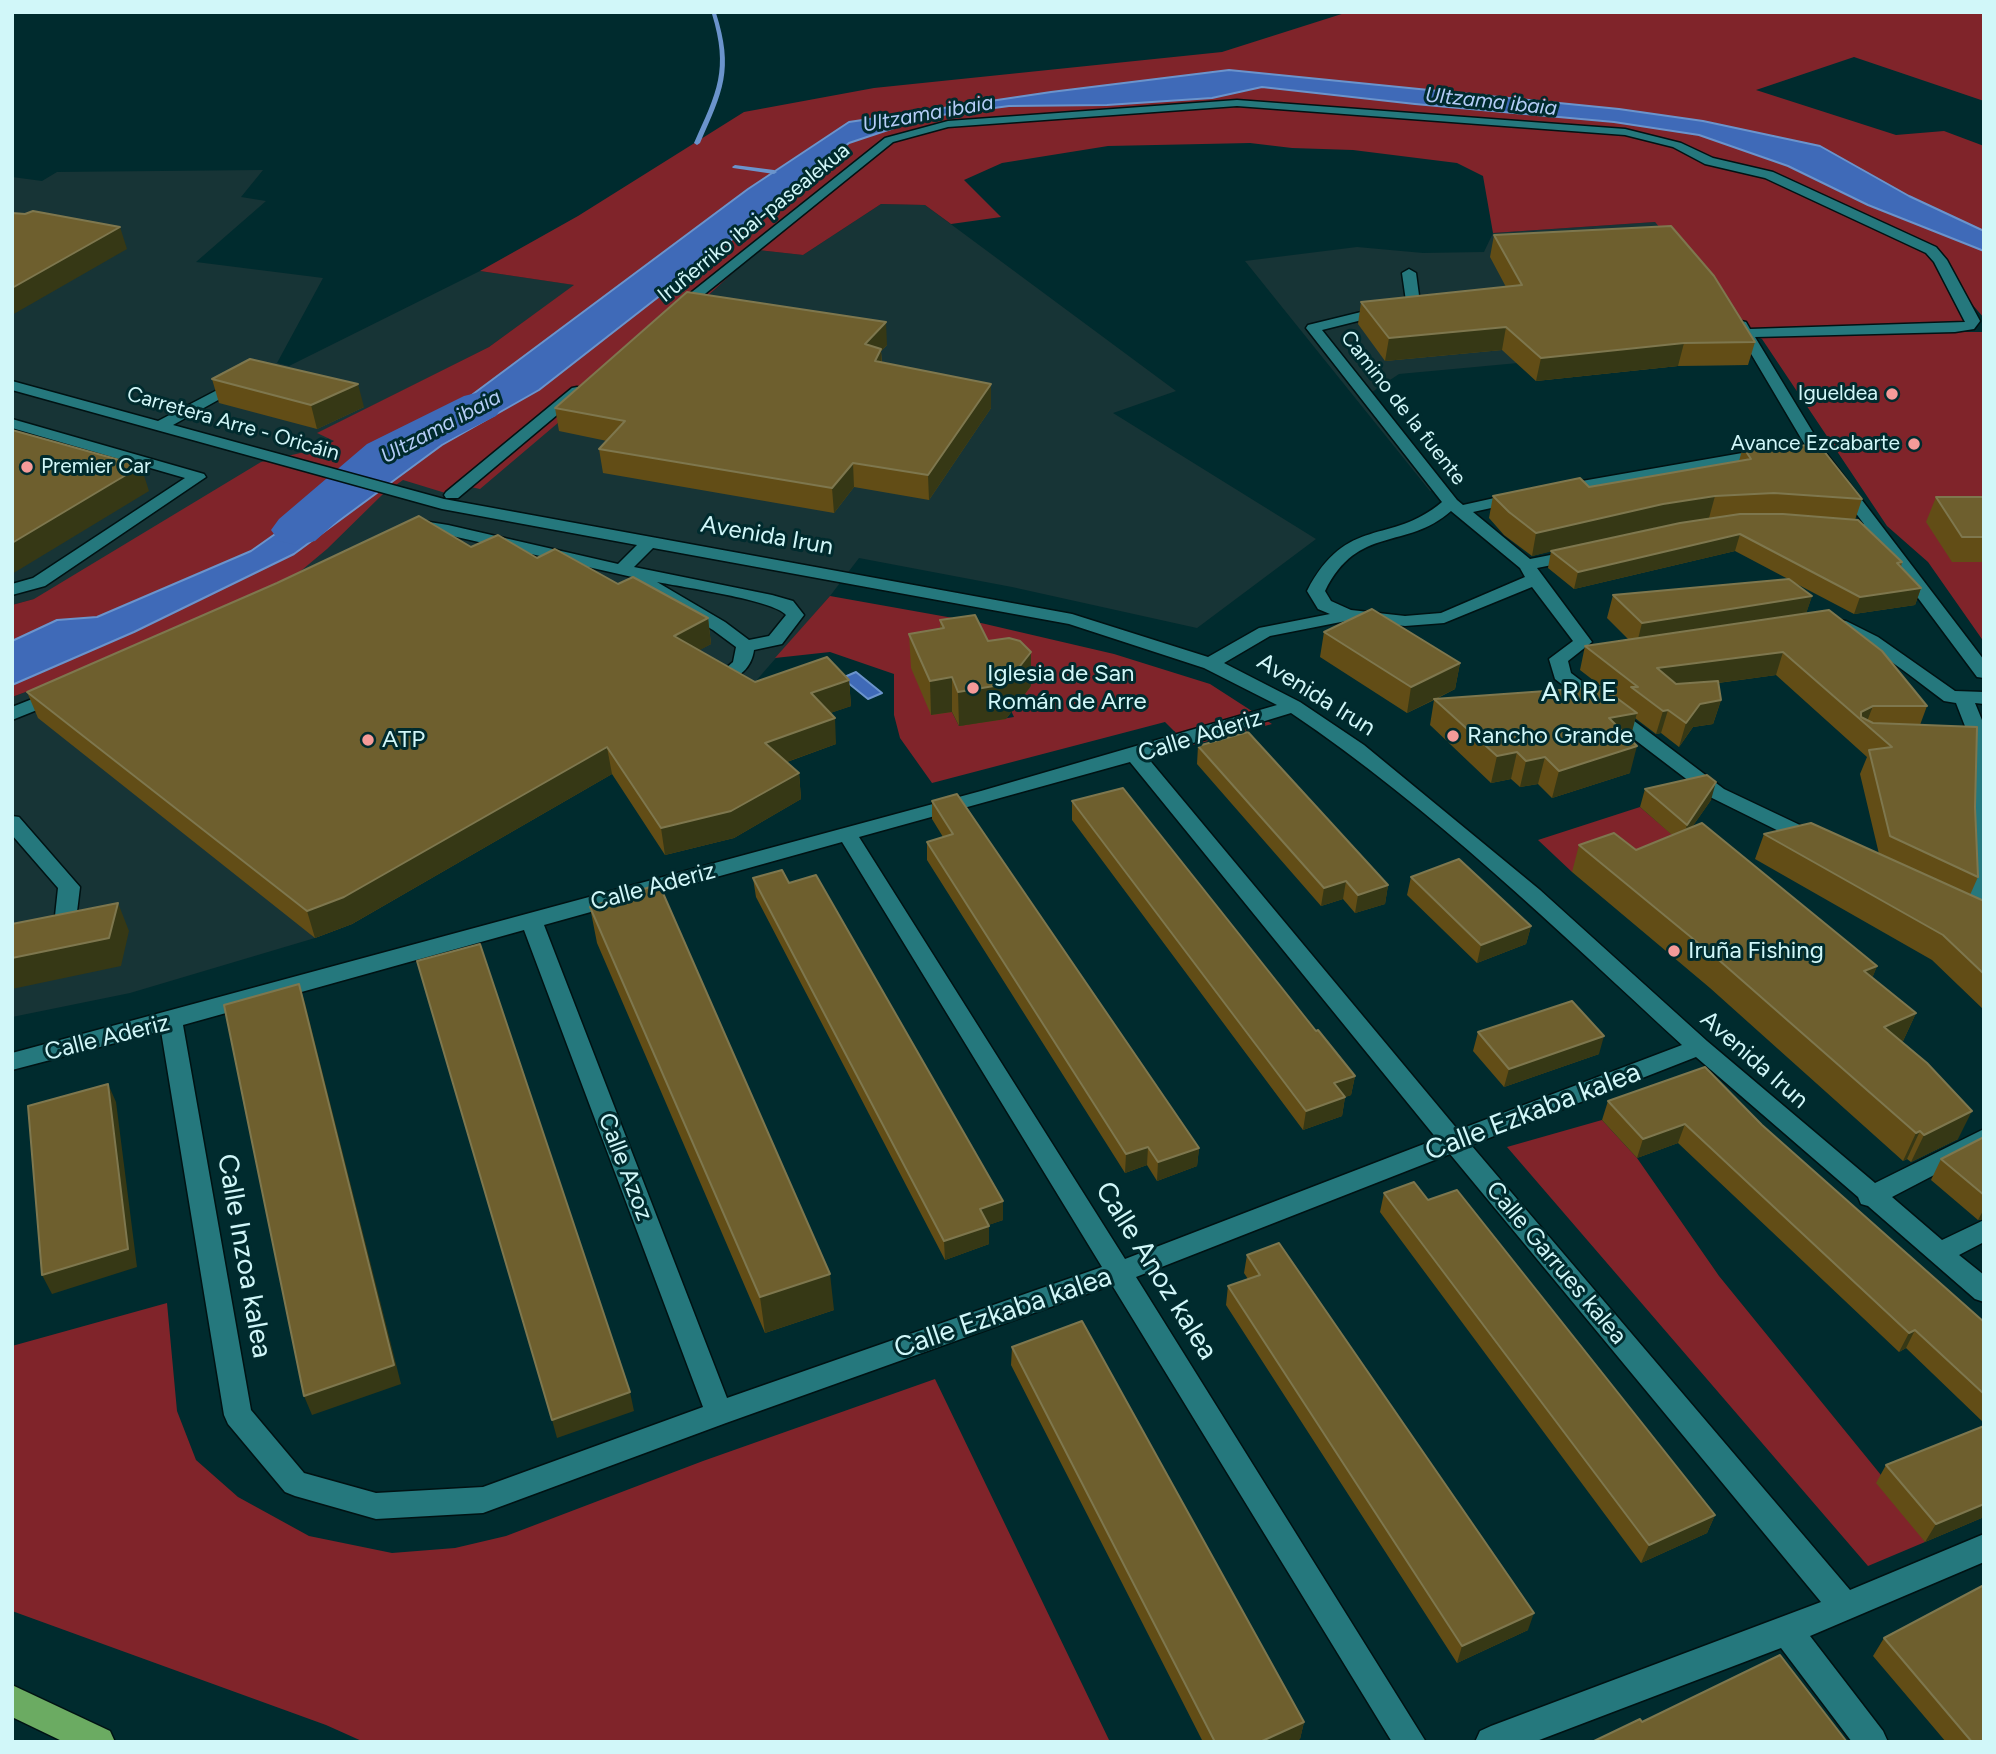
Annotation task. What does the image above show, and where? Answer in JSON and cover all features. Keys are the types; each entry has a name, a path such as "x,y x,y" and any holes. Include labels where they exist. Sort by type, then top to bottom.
{"highway":[{"path":"12,1700 99,1742"}],"street":[{"name":"Iruñerriko ibai-pasealekua","path":"664,320 889,139 948,124 1237,103 1625,132 1676,145 1709,161 1769,175 1931,250 1940,260 1973,321 1969,326 1955,328 1748,333"},
{"name":"Camino de la fuente","path":"1409,273 1413,303 1313,328 1456,506 1531,572 1583,642"},
{"path":"1733,316 1748,333 1816,450 1984,673"},
{"path":"160,425 252,375"},
{"path":"447,500 591,379"},
{"name":"Carretera Arre - Oricáin","path":"12,385 236,447 447,500"},
{"path":"12,423 198,477 39,582 12,590"},
{"path":"1597,551 1531,572 1444,618 1405,621 1351,615 1324,605 1317,591 1323,573 1340,552 1388,530 1431,519 1456,506 1541,494 1757,454 1816,450"},
{"name":"Avenida Irun","path":"447,500 650,541 1072,619 1210,664 1244,679 1293,706 1357,749 1479,850 1870,1197 1984,1292"},
{"path":"399,530 423,526 448,530 622,570 766,599 787,605 795,615 781,638 767,646 745,645 719,626 622,570"},
{"path":"1824,528 1875,530"},
{"path":"622,570 650,541"},
{"path":"1210,664 1265,632 1351,615"},
{"path":"1811,626 1836,622 1861,632 1951,696 1984,698"},
{"path":"1604,652 1583,642 1558,659 1562,675 1717,793 1836,850"},
{"path":"728,674 739,668 746,655 745,645"},
{"path":"12,714 75,688"},
{"path":"1963,697 1980,739 1976,831 1982,920"},
{"name":"Calle Aderiz","path":"12,1062 171,1021 1136,756 1293,706"},
{"path":"1955,738 1980,739"},
{"name":"Calle Garrues kalea","path":"1136,756 1454,1142 1844,1606"},
{"path":"12,822 69,887 65,920 30,937 12,940"},
{"name":"Calle Anoz kalea","path":"847,834 1410,1742"},
{"path":"1956,907 1982,920"},
{"name":"Calle Azoz","path":"531,920 719,1413"},
{"name":"Calle Inzoa kalea","path":"171,1021 238,1415 295,1483"},
{"name":"Calle Ezkaba kalea","path":"295,1483 376,1506 483,1500 719,1413 1119,1272 1699,1047"},
{"path":"1870,1197 1984,1138"},
{"path":"1939,1253 1984,1230"},
{"path":"1491,1742 1795,1643 1844,1606 1984,1548"},
{"path":"1795,1643 1872,1742"}],"shaded area":[{"path":"1348,12 1984,12 1984,101 1854,57 1756,90 1896,135 1944,131 1984,146 1984,318 1951,280 1971,324 1960,332 1984,332 1984,642 1928,562 1887,526 1762,339 1748,333 1655,222 1493,233 1483,176 1457,163 1353,150 1292,148 1250,143 1108,146 1002,163 964,180 1001,217 951,224 925,205 881,204 803,255 758,250 480,489 462,485 452,495 403,480 382,495 327,549 278,590 122,657 12,697 12,605 34,599 261,462 318,449 334,441 317,433 489,347 574,285 480,271 578,216 744,112 874,88 1222,52"},
{"path":"263,170 241,197 266,201 196,262 323,278 277,363 289,366 480,271 575,285 489,347 318,433 335,440 319,448 703,300 758,250 803,255 881,204 925,205 1176,391 1113,413 1316,539 1197,628 1012,587 859,558 830,596 741,698 352,924 315,938 130,993 12,1017 12,697 122,657 34,599 12,605 12,177 42,181 57,172"},
{"path":"1655,222 1758,333 1730,334 1748,365 1678,366 1536,381 1518,363 1399,374 1372,392 1449,490 1430,491 1245,261 1357,247 1423,253 1484,252 1493,233"},
{"path":"830,596 981,623 1114,654 1210,684 1272,724 1189,746 1165,722 932,783 900,738 894,715 894,674 830,652 775,658","holes":["1006,700 1014,717 959,726 952,712"]},
{"path":"1640,807 1675,837 1572,872 1538,840"},
{"path":"1602,1120 1637,1158 1719,1276 1885,1480 1925,1542 1868,1566 1507,1147"},
{"path":"167,1303 177,1411 196,1460 238,1497 309,1536 392,1553 455,1548 506,1536 703,1461 935,1379 1110,1742 364,1742 326,1725 12,1611 12,1346"}],"water":[{"path":"1229,70 1619,109 1703,121 1820,146 1909,196 1984,231 1984,251 1868,205 1788,166 1699,135 1614,122 1262,87 1212,98 1107,105 1009,106 927,117 849,143 784,199 539,390 442,445 294,554 134,632 12,685 12,641 57,620 97,617 251,551 457,406 748,189 849,122 1051,92"},
{"path":"856,672 882,693 868,699 842,678"}],"building":[{"path":"33,211 120,227 12,288 12,213 25,214"},
{"path":"1671,226 1714,276 1755,342 1684,343 1541,358 1506,327 1389,338 1361,302 1522,285 1494,235"},
{"path":"687,292 886,322 865,344 881,349 875,361 991,384 928,475 853,463 832,488 599,449 625,421 555,408"},
{"path":"250,359 358,384 311,405 212,379"},
{"path":"12,430 141,466 12,543"},
{"path":"1819,445 1862,499 1774,493 1715,496 1663,504 1536,533 1493,496 1580,478 1589,487 1751,459 1743,447"},
{"path":"1936,497 1984,497 1984,537 1962,537"},
{"path":"1740,514 1783,514 1858,520 1902,562 1897,563 1921,588 1860,597 1740,534 1578,572 1551,551 1680,523"},
{"name":"ATP","path":"419,516 471,547 498,535 537,558 555,549 618,584 633,577 708,618 674,636 755,682 827,657 849,680 811,693 835,718 765,743 799,773 731,811 661,828 607,747 344,897 307,911 27,692 277,583"},
{"path":"1789,579 1812,596 1642,623 1613,595"},
{"path":"1372,609 1460,663 1411,687 1324,632"},
{"path":"1829,610 1882,651 1927,706 1873,706 1861,712 1861,717 1873,723 1977,727 1975,807 1978,877 1890,836 1869,750 1892,747 1783,652 1657,668 1676,684 1718,681 1721,700 1700,704 1686,723 1668,710 1663,711 1631,687 1638,687 1585,646"},
{"path":"975,615 988,641 1009,638 1020,641 1031,652 1006,684 958,692 952,677 930,681 909,634 944,628 940,620"},
{"path":"1602,687 1637,713 1609,718 1637,746 1559,771 1545,757 1526,761 1517,752 1497,756 1434,699"},
{"path":"1248,732 1388,885 1358,895 1346,881 1324,888 1198,746"},
{"path":"1707,775 1716,782 1687,825 1645,789"},
{"path":"1123,788 1316,1031 1318,1030 1355,1076 1334,1083 1345,1097 1306,1111 1072,801"},
{"path":"957,794 1199,1148 1158,1162 1148,1147 1126,1154 927,842 953,834 932,801"},
{"path":"1702,823 1877,966 1864,971 1916,1013 1884,1027 1927,1063 1972,1111 1924,1135 1920,1131 1916,1133 1720,961 1579,845 1614,833 1636,850"},
{"path":"1811,823 1984,901 1984,974 1943,935 1764,834"},
{"path":"1459,859 1531,926 1481,945 1411,877"},
{"path":"782,870 789,883 816,875 1003,1201 980,1209 989,1226 944,1241 753,878"},
{"path":"659,884 830,1274 760,1297 590,907"},
{"path":"118,903 109,938 12,958 12,924"},
{"path":"480,944 630,1392 552,1420 417,961"},
{"path":"299,984 394,1365 304,1396 224,1005"},
{"path":"1572,1001 1604,1036 1509,1069 1478,1032"},
{"path":"1705,1067 1762,1125 1984,1322 1984,1394 1915,1330 1909,1333 1685,1124 1643,1139 1608,1101"},
{"path":"108,1084 128,1249 42,1275 28,1106"},
{"path":"1984,1137 1984,1195 1941,1159"},
{"path":"1414,1182 1428,1200 1457,1190 1715,1515 1649,1545 1384,1193"},
{"path":"1279,1243 1534,1613 1462,1646 1228,1286 1260,1275 1247,1255"},
{"path":"1082,1321 1304,1722 1260,1742 1215,1742 1012,1347"},
{"path":"1984,1426 1984,1504 1936,1524 1886,1465"},
{"path":"1984,1585 1984,1742 1972,1742 1884,1638"},
{"path":"1780,1655 1847,1742 1592,1742 1640,1719 1642,1722"}],"waterway":[{"path":"697,143 722,80 723,50 714,13 710,12"},
{"path":"735,167 774,172"},
{"name":"Ultzama ibaia","path":"297,530 384,454 480,406"}],"place":[{"name":"Igueldea","path":"1892,394"},
{"name":"Avance Ezcabarte","path":"1914,444"},
{"name":"Premier Car","path":"27,467"},
{"name":"Iglesia de San Román de Arre","path":"973,688"},
{"name":"Rancho Grande","path":"1453,736"},
{"name":"ATP","path":"368,740"},
{"name":"Iruña Fishing","path":"1674,951"}],"district":[{"name":"ARRE","path":"1580,693"}]}
